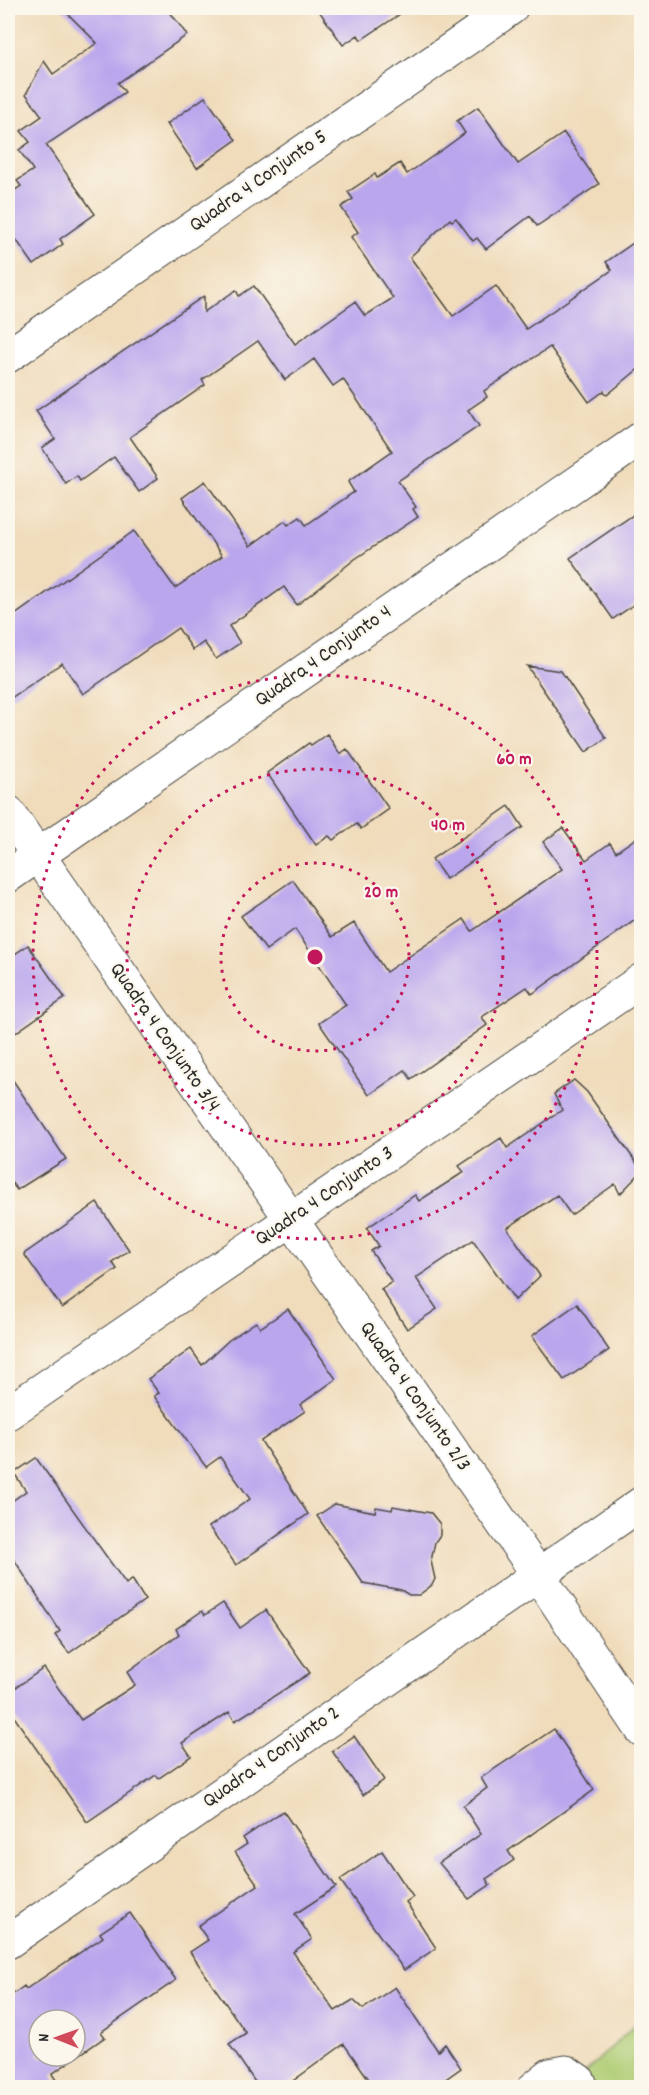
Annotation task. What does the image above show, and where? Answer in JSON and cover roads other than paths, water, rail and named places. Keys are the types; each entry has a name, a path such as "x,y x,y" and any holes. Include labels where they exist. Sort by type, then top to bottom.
{"street":[{"name":"Quadra 4 Conjunto 5","path":"8,356 511,8"},
{"name":"Quadra 4 Conjunto 4","path":"8,876 642,438"},
{"name":"Quadra 4 Conjunto 3/4","path":"8,812 291,1220"},
{"name":"Quadra 4 Conjunto 3","path":"8,1413 642,980"},
{"name":"Quadra 4 Conjunto 2/3","path":"291,1220 537,1573 642,1730"},
{"path":"537,1573 642,1503"},
{"name":"Quadra 4 Conjunto 2","path":"8,1942 537,1573"},
{"path":"534,2088 550,2075 566,2072 579,2080 582,2088"}]}
